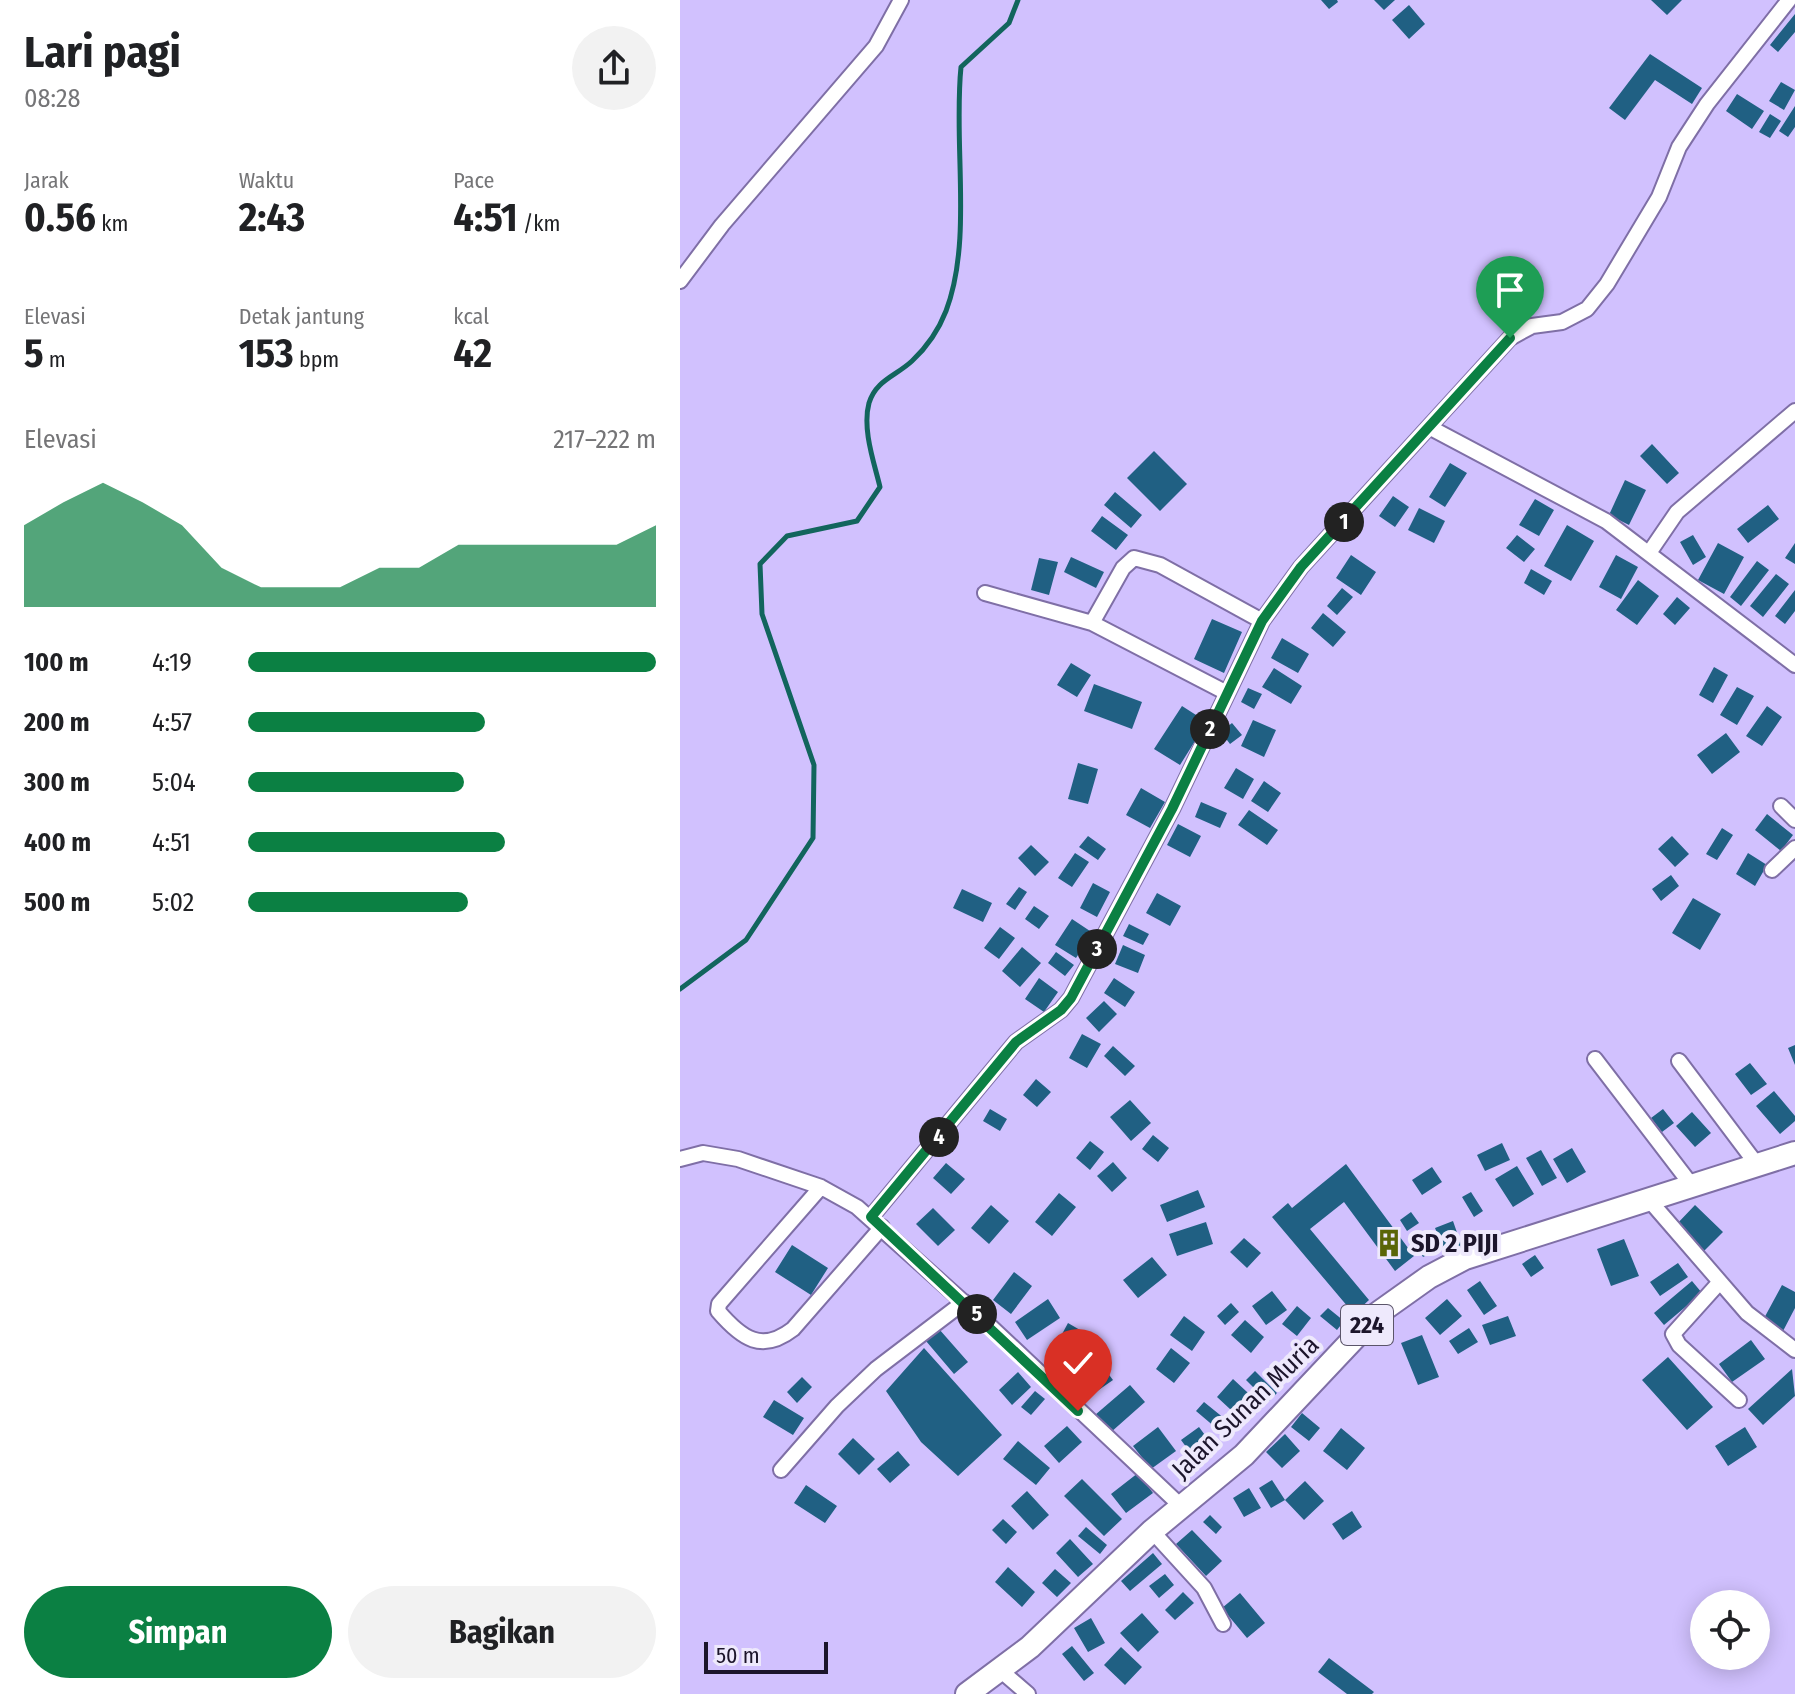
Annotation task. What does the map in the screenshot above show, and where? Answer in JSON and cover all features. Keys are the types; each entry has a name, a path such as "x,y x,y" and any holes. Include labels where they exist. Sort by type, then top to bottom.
{"main road":[{"name":"Jalan Sunan Muria","path":"1000,1670 1030,1647 1152,1531 1244,1455 1377,1314 1429,1277 1465,1258 1795,1153"},
{"name":"224","path":"967,1694 1000,1670"}],"street":[{"path":"680,281 722,225 876,46 901,0"},
{"path":"821,1187 719,1304 718,1311 727,1321 748,1337 764,1344 776,1342 793,1329 1016,1042 1061,1010 1071,998 1172,809 1225,692 1262,621 1301,567 1510,338 1532,326 1562,322 1587,309 1607,284 1659,197 1679,147 1707,104 1789,0"},
{"path":"1649,553 1677,512 1795,411"},
{"path":"1429,427 1606,521 1795,665"},
{"path":"1092,623 1123,568 1134,558 1160,565 1262,621"},
{"path":"985,593 1092,623 1225,692"},
{"path":"1781,806 1795,820"},
{"path":"1772,870 1795,848"},
{"path":"1595,1059 1693,1187"},
{"path":"1679,1061 1758,1166"},
{"path":"680,1159 718,1153 821,1187 877,1222 1182,1507"},
{"path":"1650,1201 1718,1284 1747,1313 1795,1350"},
{"path":"1718,1284 1673,1334 1679,1345 1739,1400"},
{"path":"781,1470 866,1378 964,1302"},
{"path":"1152,1531 1204,1588 1223,1624"},
{"path":"1000,1670 1028,1694"}],"building":[{"path":"1321,0 1337,0 1338,2 1329,9"},
{"path":"1374,0 1395,0 1384,10"},
{"path":"1651,0 1682,0 1667,15"},
{"path":"1409,5 1425,24 1409,39 1392,20"},
{"path":"1795,14 1795,32 1778,52 1770,45"},
{"path":"1650,54 1702,88 1692,104 1655,80 1625,120 1609,108"},
{"path":"1781,82 1795,90 1784,110 1769,101"},
{"path":"1737,94 1764,111 1752,129 1726,111"},
{"path":"1795,106 1795,127 1788,137 1779,131"},
{"path":"1770,114 1781,121 1770,138 1759,132"},
{"path":"1652,444 1679,473 1667,484 1640,456"},
{"path":"1154,451 1187,484 1160,511 1127,478"},
{"path":"1450,463 1467,473 1445,507 1429,497"},
{"path":"1625,480 1646,490 1629,525 1609,515"},
{"path":"1115,492 1142,515 1131,528 1104,505"},
{"path":"1393,496 1409,507 1395,527 1379,516"},
{"path":"1535,499 1554,510 1539,536 1519,525"},
{"path":"1768,505 1779,519 1748,543 1737,529"},
{"path":"1419,508 1445,521 1434,543 1408,530"},
{"path":"1102,516 1128,535 1116,550 1091,531"},
{"path":"1567,525 1594,541 1571,581 1544,566"},
{"path":"1517,535 1535,549 1524,562 1506,548"},
{"path":"1693,535 1706,557 1693,565 1680,542"},
{"path":"1718,543 1744,557 1724,594 1698,580"},
{"path":"1795,543 1795,564 1785,558"},
{"path":"1351,555 1376,572 1361,595 1336,578"},
{"path":"1616,555 1638,567 1621,599 1599,587"},
{"path":"1071,557 1104,572 1096,588 1064,572"},
{"path":"1039,558 1058,562 1049,595 1031,590"},
{"path":"1757,561 1769,570 1741,606 1730,597"},
{"path":"1531,569 1552,581 1544,595 1524,583"},
{"path":"1776,574 1789,584 1763,617 1750,606"},
{"path":"1638,580 1659,596 1637,625 1616,610"},
{"path":"1342,588 1353,597 1337,615 1327,606"},
{"path":"1795,590 1795,611 1785,624 1775,616"},
{"path":"1677,597 1690,608 1675,625 1663,614"},
{"path":"1323,613 1346,632 1333,647 1311,628"},
{"path":"1212,619 1242,632 1224,673 1194,659"},
{"path":"1282,638 1309,654 1298,673 1271,658"},
{"path":"1071,663 1091,675 1077,697 1057,685"},
{"path":"1714,667 1728,675 1713,703 1699,695"},
{"path":"1274,668 1302,686 1291,704 1262,687"},
{"path":"1094,684 1142,702 1132,729 1084,711"},
{"path":"1737,687 1754,696 1737,725 1720,715"},
{"path":"1248,688 1262,694 1254,709 1241,702"},
{"path":"1182,706 1207,722 1180,765 1154,749"},
{"path":"1767,706 1782,717 1762,746 1746,736"},
{"path":"1253,720 1276,730 1264,757 1241,746"},
{"path":"1232,723 1242,735 1230,744 1221,732"},
{"path":"1726,733 1740,752 1712,774 1697,755"},
{"path":"1078,763 1098,769 1088,804 1068,799"},
{"path":"1236,768 1254,779 1243,799 1224,788"},
{"path":"1264,781 1281,793 1268,812 1251,801"},
{"path":"1141,788 1165,802 1150,828 1126,815"},
{"path":"1201,802 1227,813 1220,828 1195,817"},
{"path":"1249,810 1278,830 1267,845 1238,825"},
{"path":"1767,814 1793,835 1781,851 1755,830"},
{"path":"1178,824 1201,836 1190,857 1167,845"},
{"path":"1722,828 1733,835 1717,860 1706,854"},
{"path":"1088,836 1106,849 1098,860 1079,847"},
{"path":"1672,836 1689,854 1675,867 1658,849"},
{"path":"1031,845 1049,862 1035,876 1018,858"},
{"path":"1075,853 1089,862 1072,887 1058,878"},
{"path":"1748,853 1767,865 1755,886 1736,874"},
{"path":"1671,875 1679,886 1661,901 1652,889"},
{"path":"1093,883 1110,892 1097,917 1080,908"},
{"path":"1019,887 1027,892 1015,910 1006,904"},
{"path":"962,889 992,903 983,922 953,908"},
{"path":"1157,893 1181,906 1170,926 1146,913"},
{"path":"1693,898 1721,914 1700,950 1672,933"},
{"path":"1034,906 1049,916 1039,929 1025,919"},
{"path":"1072,919 1093,933 1076,958 1055,945"},
{"path":"1129,924 1149,934 1143,945 1123,936"},
{"path":"1000,927 1015,938 999,959 984,948"},
{"path":"1123,945 1145,955 1138,973 1115,964"},
{"path":"1022,947 1041,963 1020,987 1002,971"},
{"path":"1056,952 1074,965 1065,976 1048,963"},
{"path":"1039,978 1058,992 1044,1012 1025,999"},
{"path":"1114,978 1135,992 1125,1007 1104,993"},
{"path":"1104,1001 1117,1014 1099,1032 1086,1018"},
{"path":"1082,1034 1101,1044 1087,1068 1069,1058"},
{"path":"1795,1045 1795,1065 1788,1048"},
{"path":"1113,1046 1135,1066 1125,1076 1104,1056"},
{"path":"1750,1063 1767,1084 1751,1095 1735,1074"},
{"path":"1036,1079 1051,1092 1037,1107 1023,1095"},
{"path":"1774,1091 1795,1116 1795,1121 1780,1134 1756,1106"},
{"path":"1130,1100 1151,1123 1131,1141 1110,1117"},
{"path":"990,1109 1007,1119 1000,1131 983,1121"},
{"path":"1663,1109 1674,1123 1662,1132 1651,1118"},
{"path":"1692,1112 1711,1133 1695,1147 1676,1126"},
{"path":"1153,1135 1169,1148 1158,1162 1142,1149"},
{"path":"1090,1141 1104,1152 1090,1170 1076,1158"},
{"path":"1502,1143 1510,1160 1485,1171 1477,1155"},
{"path":"1572,1148 1586,1172 1567,1183 1553,1159"},
{"path":"1541,1150 1557,1178 1542,1186 1526,1158"},
{"path":"1113,1162 1127,1178 1112,1192 1097,1176"},
{"path":"946,1163 965,1179 951,1194 933,1178"},
{"name":"SD 2 PIJI","path":"1346,1164 1414,1256 1395,1271 1344,1202 1310,1229 1369,1300 1354,1314 1272,1217 1288,1203 1292,1208"},
{"path":"1517,1166 1534,1194 1513,1207 1495,1179"},
{"path":"1432,1167 1442,1182 1422,1195 1412,1180"},
{"path":"1198,1190 1205,1207 1167,1222 1160,1205"},
{"path":"1471,1192 1483,1211 1474,1217 1462,1197"},
{"path":"1059,1193 1076,1207 1052,1236 1035,1222"},
{"path":"991,1205 1009,1221 989,1244 971,1228"},
{"path":"1695,1205 1723,1232 1703,1252 1675,1226"},
{"path":"933,1208 955,1230 938,1246 916,1224"},
{"path":"1411,1212 1419,1223 1407,1231 1400,1220"},
{"path":"1453,1221 1462,1247 1445,1253 1435,1228"},
{"path":"1206,1222 1213,1244 1177,1256 1169,1234"},
{"path":"1427,1232 1437,1250 1423,1257 1413,1239"},
{"path":"1244,1238 1261,1253 1247,1268 1230,1252"},
{"path":"1624,1239 1639,1276 1611,1286 1597,1249"},
{"path":"792,1245 828,1268 811,1295 775,1272"},
{"path":"1535,1255 1544,1268 1531,1277 1522,1264"},
{"path":"1152,1257 1167,1275 1138,1298 1123,1280"},
{"path":"1678,1263 1688,1277 1660,1296 1650,1282"},
{"path":"1014,1272 1032,1286 1011,1314 993,1300"},
{"path":"1480,1281 1497,1306 1484,1315 1467,1290"},
{"path":"1692,1281 1702,1293 1664,1325 1654,1313"},
{"path":"1782,1285 1795,1292 1795,1308 1782,1333 1762,1322"},
{"path":"1272,1291 1287,1310 1266,1325 1252,1306"},
{"path":"1048,1299 1060,1318 1027,1340 1015,1322"},
{"path":"1447,1299 1462,1316 1440,1335 1425,1318"},
{"path":"1231,1303 1239,1312 1225,1325 1217,1316"},
{"path":"1297,1306 1311,1318 1297,1336 1282,1324"},
{"path":"1328,1308 1344,1321 1337,1330 1320,1316"},
{"path":"1184,1316 1205,1332 1192,1351 1170,1335"},
{"path":"1508,1316 1516,1336 1490,1345 1482,1325"},
{"path":"1245,1320 1264,1337 1251,1353 1231,1335"},
{"path":"1068,1323 1080,1330 1060,1369 1047,1362"},
{"path":"1469,1328 1478,1342 1458,1354 1449,1341"},
{"path":"939,1329 968,1362 954,1374 926,1341"},
{"path":"1422,1335 1439,1377 1418,1385 1401,1343"},
{"path":"1751,1340 1765,1359 1732,1382 1719,1364"},
{"path":"924,1348 1002,1435 958,1476 921,1442 886,1391"},
{"path":"1171,1348 1190,1363 1174,1383 1156,1369"},
{"path":"1668,1357 1713,1407 1687,1430 1642,1380"},
{"path":"1103,1367 1113,1380 1080,1403 1071,1390"},
{"path":"1792,1369 1795,1396 1763,1425 1748,1409"},
{"path":"1255,1371 1277,1393 1268,1402 1246,1380"},
{"path":"1018,1372 1031,1387 1012,1405 999,1390"},
{"path":"802,1377 812,1387 797,1403 787,1392"},
{"path":"1233,1379 1260,1404 1244,1422 1217,1397"},
{"path":"1130,1385 1145,1402 1110,1433 1095,1415"},
{"path":"1035,1391 1045,1399 1031,1415 1021,1407"},
{"path":"774,1400 804,1418 793,1435 763,1417"},
{"path":"1204,1402 1230,1423 1222,1433 1196,1411"},
{"path":"1302,1413 1320,1428 1309,1441 1291,1427"},
{"path":"1067,1426 1082,1442 1059,1463 1044,1446"},
{"path":"1158,1427 1176,1451 1151,1469 1133,1446"},
{"path":"1199,1427 1216,1450 1198,1463 1181,1440"},
{"path":"1745,1427 1757,1447 1728,1466 1715,1446"},
{"path":"1341,1428 1365,1448 1347,1470 1323,1451"},
{"path":"1285,1434 1300,1451 1282,1468 1266,1452"},
{"path":"853,1438 875,1459 859,1475 838,1454"},
{"path":"1018,1441 1050,1468 1036,1485 1003,1459"},
{"path":"898,1451 910,1465 890,1483 877,1469"},
{"path":"1138,1473 1153,1493 1126,1513 1111,1494"},
{"path":"1082,1479 1122,1519 1104,1536 1064,1496"},
{"path":"1272,1480 1285,1500 1271,1508 1259,1488"},
{"path":"1305,1481 1324,1501 1304,1520 1285,1500"},
{"path":"806,1485 837,1506 825,1523 794,1503"},
{"path":"1249,1488 1261,1508 1244,1517 1233,1498"},
{"path":"1027,1491 1049,1515 1033,1530 1011,1506"},
{"path":"1352,1511 1362,1527 1343,1540 1332,1524"},
{"path":"1210,1515 1222,1527 1216,1534 1203,1522"},
{"path":"1003,1519 1017,1532 1006,1544 992,1530"},
{"path":"1086,1527 1107,1545 1100,1554 1078,1536"},
{"path":"1192,1530 1222,1561 1206,1576 1176,1544"},
{"path":"1070,1539 1093,1564 1078,1577 1056,1553"},
{"path":"1153,1553 1162,1564 1130,1591 1121,1581"},
{"path":"1008,1567 1035,1592 1022,1607 995,1582"},
{"path":"1055,1569 1071,1583 1057,1597 1042,1583"},
{"path":"1165,1574 1174,1585 1159,1598 1149,1586"},
{"path":"1183,1592 1194,1603 1175,1620 1165,1610"},
{"path":"1240,1593 1265,1623 1247,1638 1222,1608"},
{"path":"1142,1613 1159,1632 1138,1652 1120,1633"},
{"path":"1091,1618 1105,1643 1088,1652 1074,1628"},
{"path":"1072,1646 1094,1673 1084,1681 1062,1654"},
{"path":"1121,1647 1142,1667 1125,1685 1104,1665"},
{"path":"1329,1658 1374,1692 1347,1694 1318,1672"}],"waterway":[{"path":"680,989 746,940 813,838 814,765 762,614 760,564 787,536 857,521 880,487 868,434 869,403 876,389 912,361 932,338 946,311 954,283 961,223 961,67 1009,23 1018,0"}],"place":[{"name":"SD 2 PIJI","path":"1389,1243"}],"route":[{"path":"1078,1411 871,1217 1016,1042 1055,1015 1071,998 1199,756 1225,692 1262,621 1301,567 1510,338"}]}
